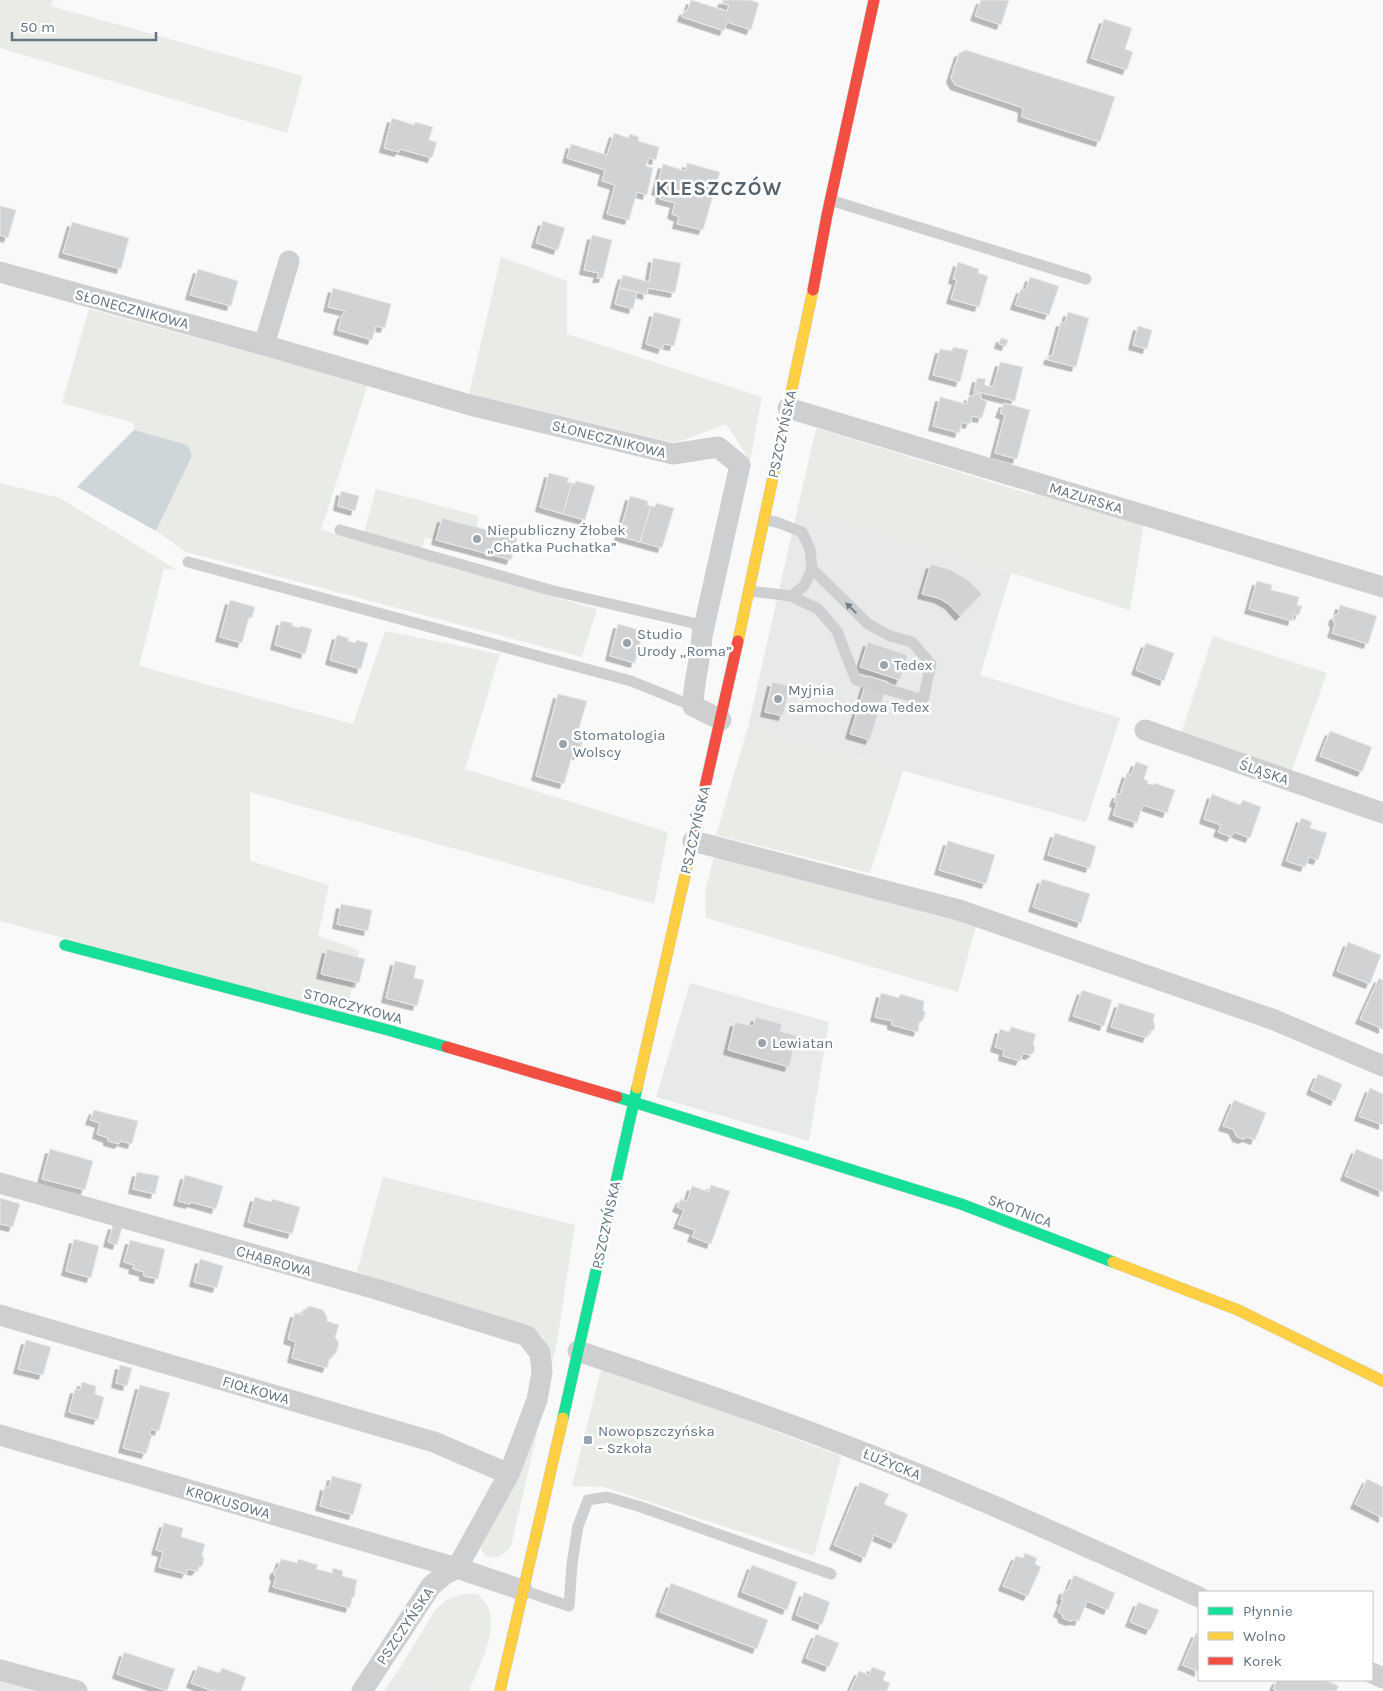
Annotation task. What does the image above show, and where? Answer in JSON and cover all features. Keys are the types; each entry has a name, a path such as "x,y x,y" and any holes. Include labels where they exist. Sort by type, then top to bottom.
{"main road":[{"name":"PSZCZYŃSKA","path":"500,1691 721,720 874,0"},
{"name":"STORCZYKOWA","path":"65,946 388,1030 633,1102"},
{"name":"SKOTNICA","path":"633,1102 961,1204 1238,1310 1383,1380"}],"street":[{"path":"264,345 289,261"},
{"name":"SŁONECZNIKOWA","path":"0,272 264,345 470,405 672,454 718,447 740,465 702,636 693,692 693,706"},
{"name":"MAZURSKA","path":"788,408 1383,588"},
{"path":"693,706 721,720"},
{"name":"ŚLĄSKA","path":"1145,730 1383,813"},
{"path":"693,841 959,910 1272,1019 1383,1066"},
{"name":"CHABROWA","path":"0,1184 376,1289 527,1336 540,1353"},
{"name":"FIOŁKOWA","path":"0,1315 434,1442 509,1474"},
{"name":"ŁUŻYCKA","path":"578,1351 853,1448 966,1495 1198,1597"},
{"name":"PSZCZYŃSKA","path":"362,1691 431,1586 445,1574 457,1568 509,1474 537,1400 542,1372 540,1353"},
{"name":"KROKUSOWA","path":"0,1435 457,1568"},
{"path":"457,1568 522,1590"},
{"path":"0,1670 78,1691"}],"lane":[{"path":"830,200 1086,279"},
{"path":"764,519 802,532 810,549 812,569 804,586 791,596"},
{"path":"340,530 550,590 693,623 699,629 702,636"},
{"path":"188,562 631,681 693,706"},
{"path":"749,591 791,596 818,609 837,631 856,680 923,700 931,664 912,642 890,636 868,624 812,569"},
{"path":"522,1590 568,1606 578,1526 588,1500 607,1497 641,1507 831,1574"}],"shaded area":[{"path":"0,0 53,0 51,6 303,76 287,133 0,48"},
{"path":"501,257 567,281 567,334 762,397 750,461 726,424 676,443 469,394"},
{"path":"89,309 368,384 321,530 597,609 582,657 186,552 156,531 192,456 188,445 134,430 134,423 62,403"},
{"path":"816,428 1033,495 1047,487 1144,522 1130,610 1011,573 797,511"},
{"path":"134,430 188,445 192,456 156,531 77,487"},
{"path":"0,483 60,498 177,570 164,569 139,666 353,724 385,631 500,654 465,769 668,832 654,904 250,792 250,861 329,885 318,936 359,950 347,1014 0,921"},
{"path":"376,489 479,516 476,527 442,518 436,540 425,537 422,548 364,532"},
{"path":"797,511 1011,573 980,675 1120,718 1086,822 748,727"},
{"path":"1213,636 1327,673 1290,775 1180,737"},
{"path":"748,727 903,771 870,873 716,835"},
{"path":"715,852 977,922 958,992 706,918 705,892"},
{"path":"690,983 829,1022 809,1141 656,1097"},
{"path":"383,1177 575,1225 557,1341 511,1546 506,1552 495,1558 486,1556 481,1549 481,1541 549,1358 542,1336 357,1272"},
{"path":"602,1366 841,1456 814,1556 604,1487 572,1486"},
{"path":"462,1594 478,1594 488,1607 491,1616 491,1627 486,1649 469,1691 447,1691 396,1674 436,1609 446,1600"},
{"path":"396,1674 447,1691 384,1691"},
{"path":"0,1679 42,1691 0,1691"}],"building":[{"path":"691,0 727,11 729,5 722,3 723,0 750,0 759,3 751,30 727,22 724,31 682,17 684,11 687,11"},
{"path":"981,0 1009,0 1001,25 975,16"},
{"path":"1104,19 1132,28 1125,49 1133,52 1127,70 1091,58"},
{"path":"966,50 1115,97 1100,142 1022,117 1023,108 955,85 951,78 959,53"},
{"path":"392,118 414,125 415,122 433,127 429,140 437,142 432,158 400,149 399,152 384,148"},
{"path":"614,133 628,138 630,134 639,137 638,141 659,147 656,160 649,158 646,166 653,168 647,195 637,192 629,220 607,214 615,185 602,181 605,170 567,158 571,144 607,155"},
{"path":"687,163 720,172 703,230 677,224 679,217 672,214 675,203 660,199 661,192 656,190 663,164 686,171"},
{"path":"0,206 16,210 8,238 0,235"},
{"path":"543,221 565,228 558,250 536,243"},
{"path":"72,222 129,238 121,269 63,253"},
{"path":"592,235 612,240 603,278 597,278 599,273 584,270"},
{"path":"653,258 681,263 675,293 648,288 647,295 619,287 623,275 649,282"},
{"path":"958,262 979,269 978,273 988,276 979,307 951,299 957,280 953,279"},
{"path":"198,269 238,281 231,306 190,295"},
{"path":"1030,277 1059,286 1049,315 1015,305 1021,289 1026,290"},
{"path":"333,288 391,304 385,328 376,326 372,340 338,330 345,311 328,307"},
{"path":"619,288 637,292 633,309 615,304"},
{"path":"654,312 681,319 674,346 664,344 662,349 646,344"},
{"path":"1068,312 1089,318 1076,367 1048,360 1049,356 1052,356 1061,322 1065,323"},
{"path":"1138,326 1152,330 1147,349 1133,345"},
{"path":"1001,338 1008,340 1006,346 999,344"},
{"path":"953,347 968,350 960,382 933,375 940,349 952,351"},
{"path":"1000,362 1023,367 1015,401 974,391 977,378 986,379 984,385 993,387"},
{"path":"974,393 981,395 981,399 987,401 982,418 972,416 970,424 962,422 959,433 933,426 940,397 966,404 969,396 973,397"},
{"path":"1004,403 1030,410 1017,459 995,453 1005,415 1000,413"},
{"path":"549,473 569,478 567,482 572,483 563,514 540,507"},
{"path":"576,481 595,486 585,520 563,514 572,483 575,484"},
{"path":"341,491 359,496 355,511 338,506"},
{"path":"630,496 648,501 647,505 651,506 640,542 619,536"},
{"path":"656,503 674,508 662,548 640,542 651,506 655,507"},
{"name":"Niepubliczny Żłobek „Chatka Puchatka”","path":"442,518 517,538 511,560 436,540"},
{"path":"931,564 951,570 968,580 982,594 960,616 949,604 938,598 922,594"},
{"path":"1257,581 1272,585 1271,590 1299,597 1297,605 1302,606 1299,615 1294,614 1292,621 1249,609"},
{"path":"230,600 255,607 252,618 249,617 242,643 220,637"},
{"path":"1340,605 1377,616 1368,644 1332,633 1335,624 1334,616 1338,614"},
{"path":"281,621 293,623 292,626 312,629 305,654 275,645"},
{"name":"Studio Urody „Roma”","path":"618,624 643,631 635,663 610,656"},
{"path":"337,635 349,638 348,641 356,643 356,640 368,643 361,669 330,660"},
{"path":"868,642 908,655 900,680 860,667"},
{"path":"1146,643 1174,653 1164,681 1136,670"},
{"path":"868,676 888,682 870,740 850,734"},
{"name":"Myjnia samochodowa Tedex","path":"772,682 790,686 783,716 765,712"},
{"name":"Stomatologia Wolscy","path":"558,694 587,701 578,732 584,734 579,755 573,753 564,784 536,776"},
{"path":"1330,731 1372,747 1362,772 1320,756"},
{"path":"1136,762 1148,766 1144,779 1148,781 1147,783 1153,785 1154,783 1175,790 1167,813 1143,805 1137,823 1113,815 1117,803 1114,802 1117,794 1120,794 1127,773 1131,775"},
{"path":"1212,794 1240,805 1243,800 1261,807 1250,838 1234,832 1231,837 1218,832 1221,825 1204,819"},
{"path":"1301,818 1312,822 1310,828 1327,833 1318,860 1309,857 1305,867 1286,861"},
{"path":"1055,833 1096,846 1090,868 1048,855"},
{"path":"948,841 995,855 986,884 939,870"},
{"path":"1042,879 1090,894 1081,923 1033,907"},
{"path":"341,904 372,910 368,931 337,924"},
{"path":"1348,942 1381,955 1370,984 1337,971"},
{"path":"327,949 365,959 359,983 321,974"},
{"path":"395,961 416,966 414,978 424,980 417,1006 386,998"},
{"path":"1379,978 1383,980 1383,1029 1360,1019"},
{"path":"1082,990 1112,1000 1104,1026 1073,1016"},
{"path":"881,993 899,998 900,994 924,1001 923,1010 926,1014 919,1023 918,1032 892,1025 892,1021 875,1017"},
{"path":"1119,1003 1155,1014 1153,1021 1155,1025 1154,1030 1149,1032 1147,1038 1111,1027"},
{"name":"Lewiatan","path":"756,1017 782,1024 780,1031 797,1036 789,1067 728,1050 735,1022 753,1026"},
{"path":"1011,1027 1036,1034 1033,1044 1035,1047 1034,1052 1030,1055 1023,1053 1020,1061 1003,1056 1004,1050 995,1047 1000,1029 1009,1032"},
{"path":"1318,1074 1342,1084 1335,1101 1311,1090"},
{"path":"1370,1088 1383,1094 1383,1125 1359,1116"},
{"path":"1234,1100 1266,1113 1255,1140 1247,1137 1243,1139 1237,1137 1233,1129 1223,1126"},
{"path":"94,1110 138,1121 132,1144 121,1141 119,1144 108,1141 108,1138 97,1134 100,1123 90,1120"},
{"path":"50,1149 93,1161 85,1190 42,1179"},
{"path":"1356,1149 1383,1160 1383,1192 1345,1176"},
{"path":"137,1172 159,1176 155,1194 133,1189"},
{"path":"185,1175 223,1186 216,1209 191,1202 190,1204 178,1201"},
{"path":"711,1185 730,1191 711,1244 692,1237 695,1230 678,1224 684,1210 677,1207 681,1199 687,1201 692,1186 709,1192"},
{"path":"255,1197 271,1202 272,1199 300,1207 292,1234 248,1222"},
{"path":"0,1198 20,1204 13,1227 0,1224"},
{"path":"113,1225 122,1228 117,1245 108,1242"},
{"path":"74,1239 99,1246 91,1278 66,1271"},
{"path":"130,1240 165,1249 158,1279 144,1276 144,1272 133,1269 134,1265 124,1262"},
{"path":"200,1259 223,1266 217,1288 194,1282"},
{"path":"310,1306 323,1310 327,1321 339,1325 335,1337 339,1343 336,1353 330,1357 327,1368 292,1358 296,1342 288,1339 295,1313 302,1315 303,1310"},
{"path":"26,1340 51,1347 43,1375 18,1369"},
{"path":"120,1365 132,1368 127,1386 116,1383"},
{"path":"82,1382 96,1386 95,1394 104,1397 98,1420 69,1412 75,1389 80,1390"},
{"path":"140,1385 170,1393 159,1431 151,1429 149,1434 152,1435 146,1454 123,1448"},
{"path":"332,1476 362,1484 353,1515 320,1506 325,1486 329,1487"},
{"path":"1367,1479 1383,1487 1383,1518 1355,1504"},
{"path":"860,1482 889,1494 884,1504 908,1514 895,1544 874,1535 865,1558 834,1545"},
{"path":"164,1523 183,1528 181,1537 205,1544 202,1566 196,1571 188,1569 186,1574 159,1567 163,1552 156,1550"},
{"path":"1025,1553 1037,1558 1035,1564 1041,1567 1028,1596 1003,1586 1016,1556 1023,1558"},
{"path":"281,1559 297,1563 298,1559 318,1565 316,1569 332,1573 333,1568 343,1571 342,1576 357,1580 355,1596 352,1598 350,1608 273,1587 276,1577 274,1574 275,1570 278,1568"},
{"path":"752,1565 797,1582 787,1610 742,1592"},
{"path":"1074,1575 1115,1593 1108,1610 1087,1601 1079,1621 1070,1621 1063,1618 1062,1614 1058,1612 1063,1600 1061,1599 1064,1590 1068,1590"},
{"path":"671,1583 768,1620 757,1649 660,1612"},
{"path":"804,1592 830,1602 822,1625 796,1615"},
{"path":"1138,1602 1159,1610 1150,1630 1130,1622"},
{"path":"1196,1633 1198,1634 1198,1672 1182,1666"},
{"path":"816,1634 839,1643 829,1667 806,1658"},
{"path":"124,1652 175,1669 167,1691 117,1674"},
{"path":"198,1666 220,1673 222,1668 246,1677 241,1691 213,1691 191,1683"},
{"path":"872,1667 886,1672 883,1680 890,1683 887,1691 850,1691 859,1671 869,1675"},
{"path":"1277,1681 1326,1681 1339,1686 1336,1691 1277,1691 1273,1689"}],"traffic: fast":[{"path":"65,945 447,1047"},
{"path":"563,1418 637,1088"},
{"path":"617,1097 961,1204 1113,1262"}],"traffic: slow":[{"path":"738,641 813,290"},
{"path":"637,1088 695,831"},
{"path":"1113,1262 1238,1310 1383,1381"},
{"path":"500,1691 563,1418"}],"traffic: jam":[{"path":"813,290 827,215 874,0"},
{"path":"695,831 738,641"},
{"path":"447,1047 617,1097"}],"place":[{"name":"Niepubliczny Żłobek „Chatka Puchatka”","path":"477,539"},
{"name":"Studio Urody „Roma”","path":"627,643"},
{"name":"Tedex","path":"884,665"},
{"name":"Myjnia samochodowa Tedex","path":"778,699"},
{"name":"Stomatologia Wolscy","path":"563,744"},
{"name":"Lewiatan","path":"762,1043"},
{"name":"Nowopszczyńska - Szkoła","path":"588,1440"}],"district":[{"name":"KLESZCZÓW","path":"719,188"}]}
